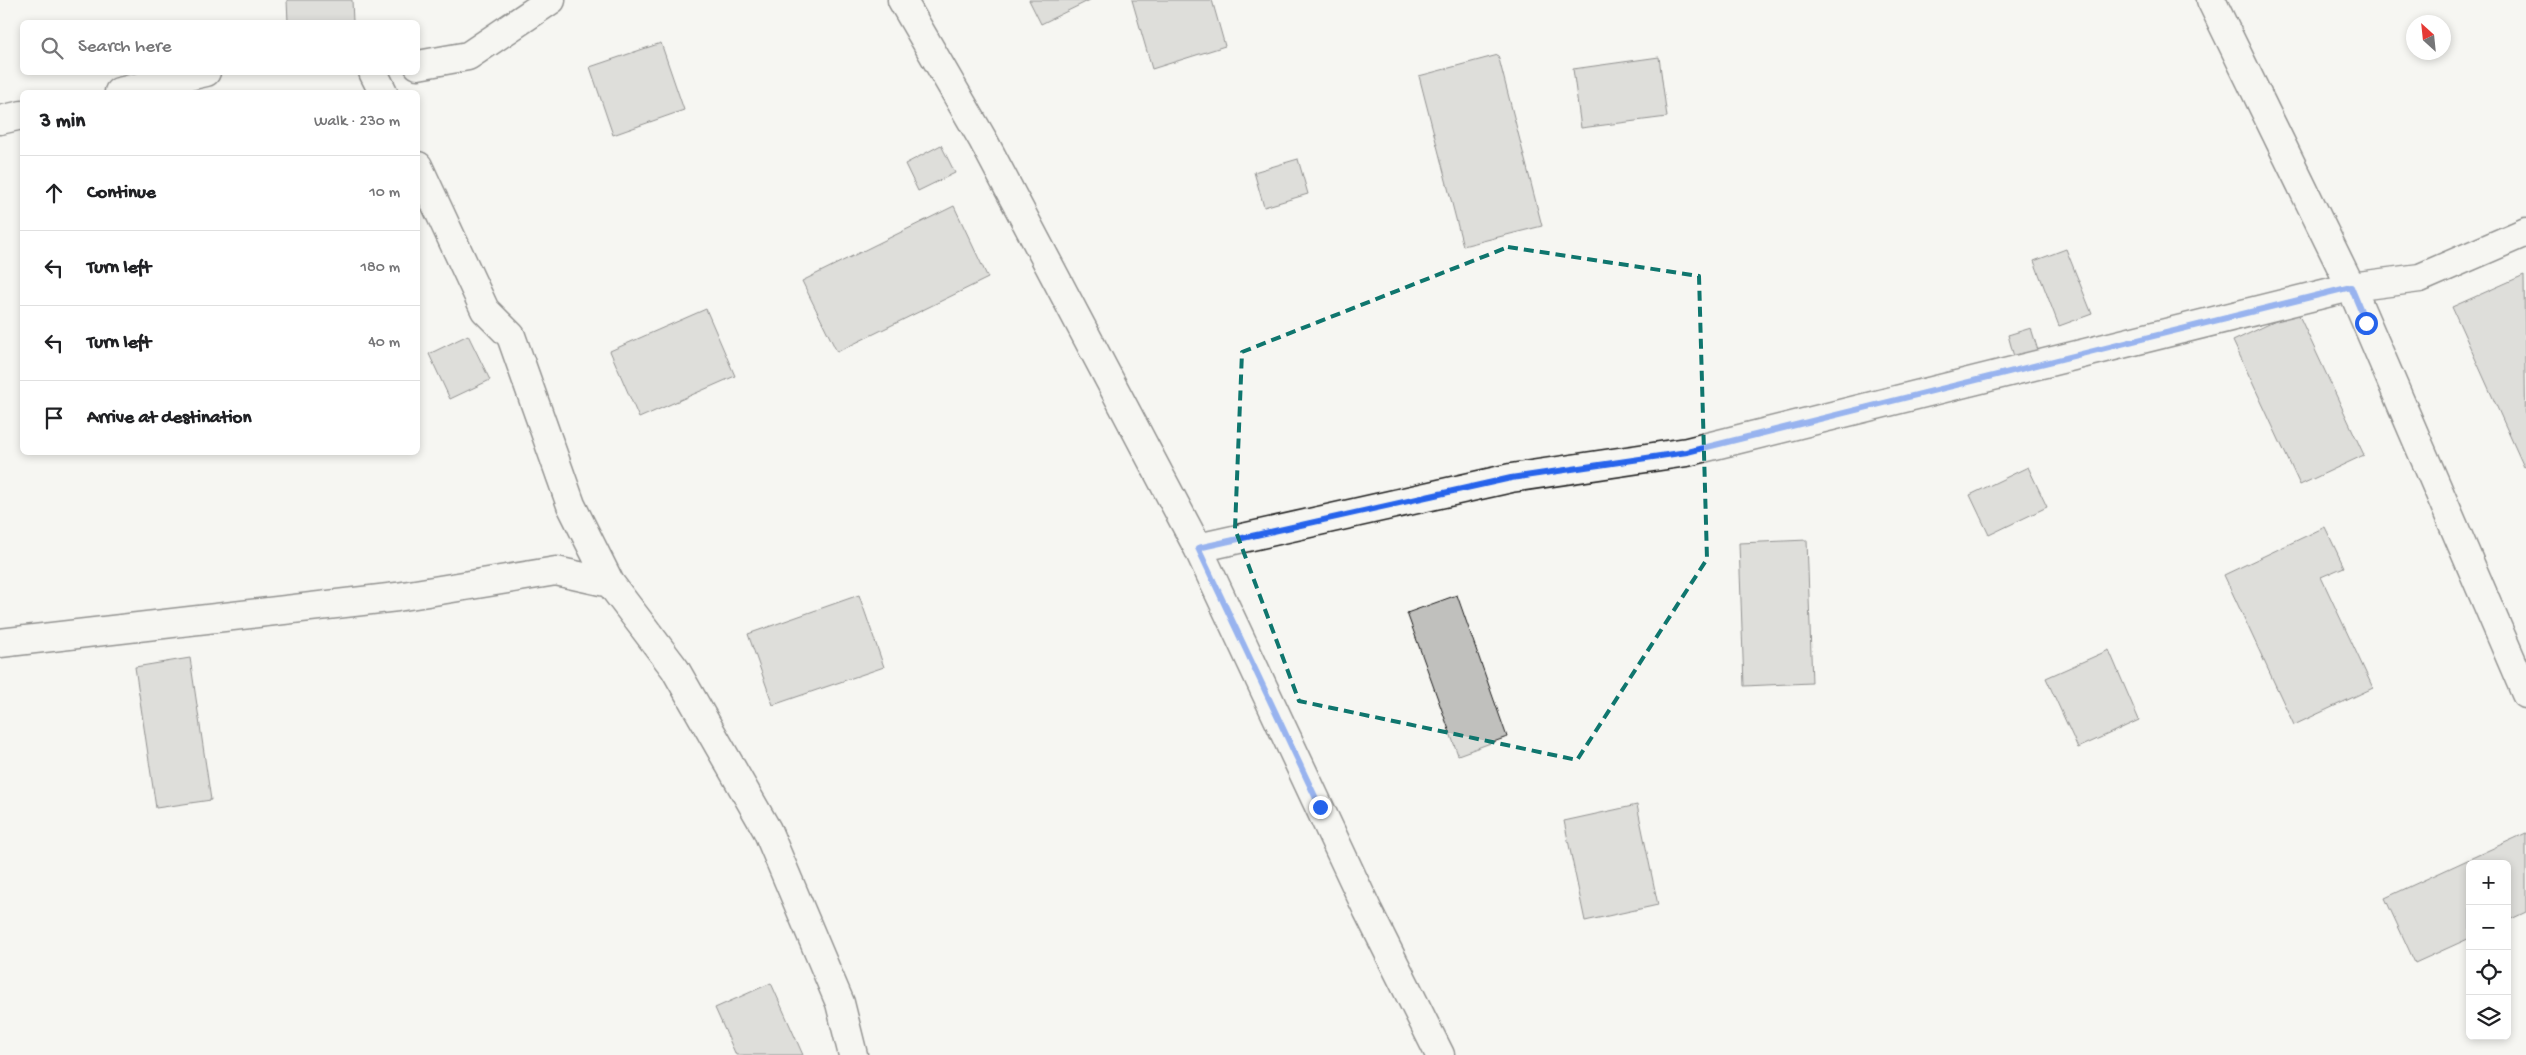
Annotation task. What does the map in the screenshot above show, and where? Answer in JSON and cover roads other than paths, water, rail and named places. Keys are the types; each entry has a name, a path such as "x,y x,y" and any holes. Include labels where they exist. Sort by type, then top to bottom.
{"street":[{"path":"420,64 468,56 551,0"},
{"path":"902,0 984,140 1198,548 1364,902 1440,1055"},
{"path":"2211,0 2351,287 2526,694"},
{"path":"128,90 193,75"},
{"path":"375,75 382,90"},
{"path":"0,120 20,115"},
{"path":"420,170 485,310 511,336 571,505 610,584 675,669 767,830 840,1003 853,1055"},
{"path":"1198,548 1511,478 1687,452 2351,287 2420,278 2526,232"},
{"path":"0,643 397,597 556,571 610,584"}]}
